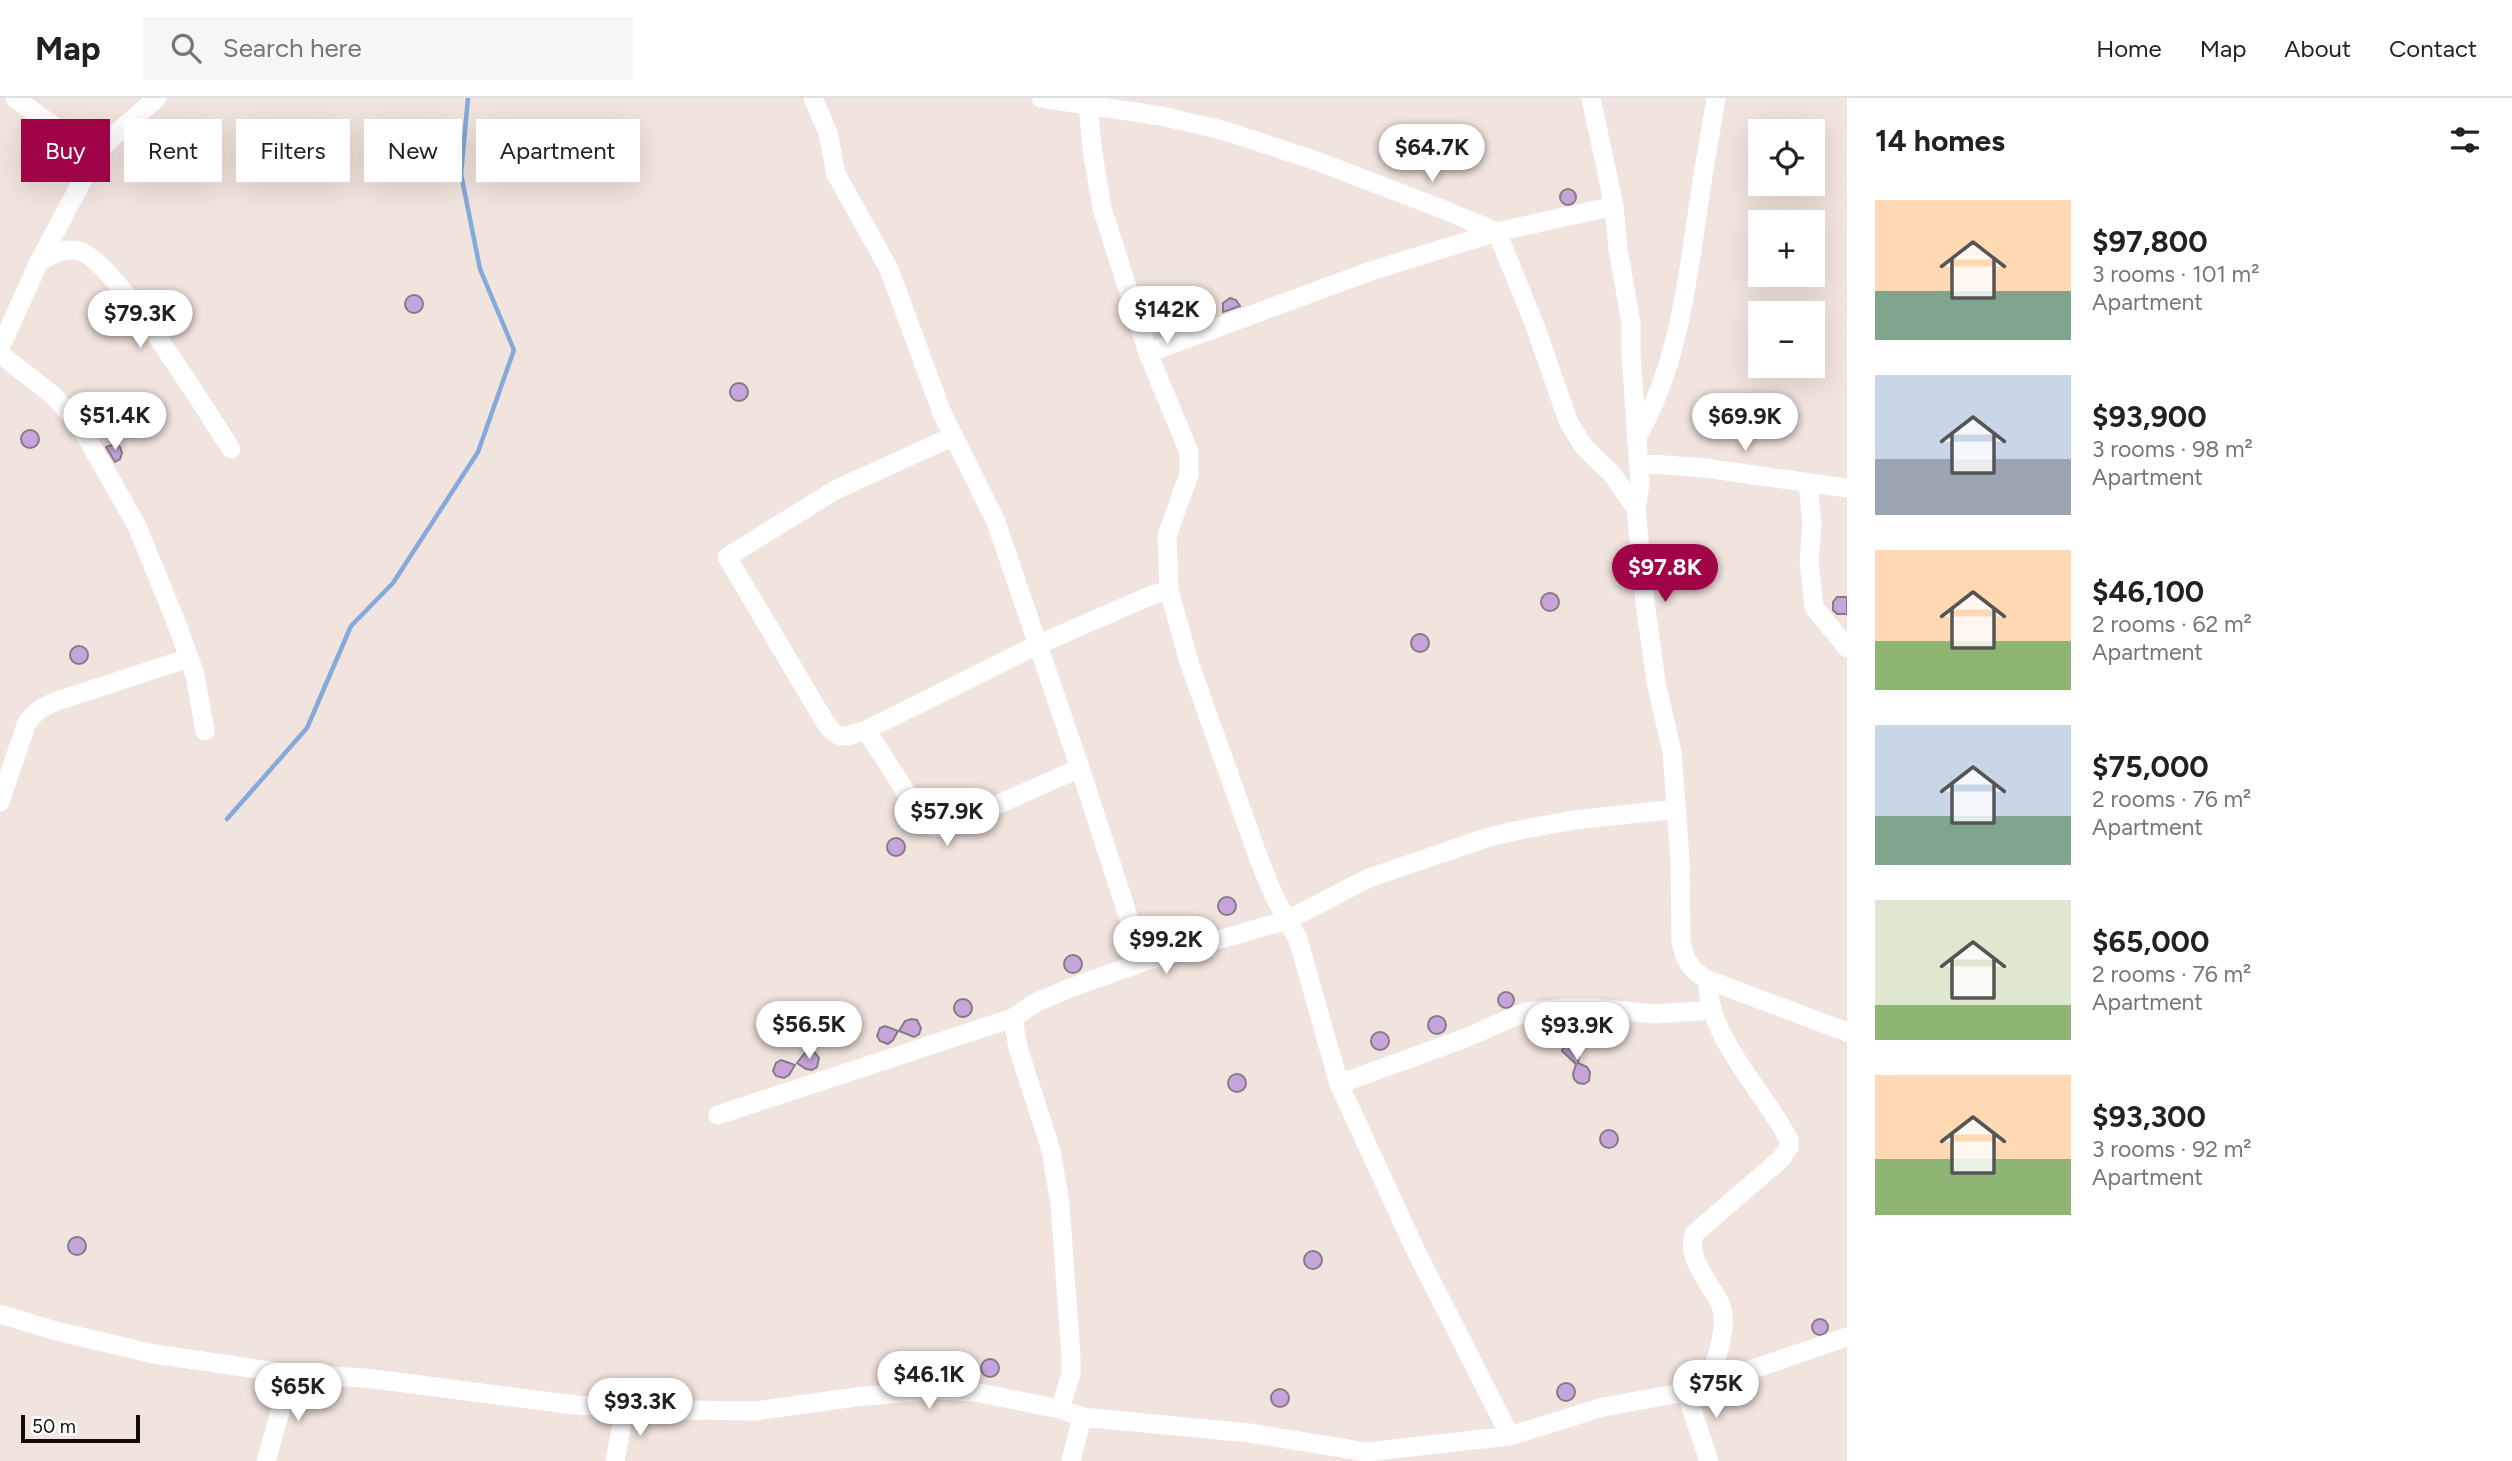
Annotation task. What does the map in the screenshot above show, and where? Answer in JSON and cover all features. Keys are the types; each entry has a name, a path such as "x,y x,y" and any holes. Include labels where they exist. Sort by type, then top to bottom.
{"street":[{"path":"15,98 44,119"},
{"path":"110,141 157,98"},
{"path":"813,98 828,133 836,174 889,269 929,381 996,523 1143,962"},
{"path":"1041,98 1087,101 1222,130 1314,160 1497,232 1573,431 1584,447 1613,475 1636,509"},
{"path":"1591,98 1614,206 1618,249 1631,323 1640,483 1636,509 1644,602 1656,682 1672,752 1677,809 1681,941 1687,963 1694,972 1708,980 1847,1032"},
{"path":"1636,439 1658,396 1670,362 1683,309 1716,98"},
{"path":"1087,101 1102,208 1148,353 1191,461 1186,486 1171,519 1167,536 1169,590 1189,662 1260,862 1275,898 1298,939 1339,1084 1415,1249 1510,1436"},
{"path":"0,348 6,317 82,182"},
{"path":"1148,353 1371,271 1497,232 1614,206"},
{"path":"39,262 68,250 89,255 102,266 140,315 231,449"},
{"path":"0,354 54,396 87,438 137,526 195,675 205,731"},
{"path":"954,436 837,489 727,557 832,732 846,737 866,730 1037,645 1169,590"},
{"path":"1638,463 1705,468 1847,488"},
{"path":"1808,483 1812,526 1809,561 1814,607 1847,648"},
{"path":"0,802 26,725 30,716 39,709 189,658"},
{"path":"866,730 927,825 937,829 1080,768"},
{"path":"718,1115 1013,1018 1037,1002 1143,962 1287,920 1369,878 1486,838 1574,820 1677,809"},
{"path":"1708,980 1712,1010 1723,1035 1786,1134 1789,1147 1781,1159 1695,1233 1691,1240 1693,1254 1723,1312 1720,1343 1708,1384"},
{"path":"1339,1084 1463,1039 1525,1012 1564,1008 1655,1014 1712,1010"},
{"path":"1013,1018 1018,1048 1051,1150 1060,1204 1071,1357 1071,1374 1060,1409"},
{"path":"0,1314 56,1331 153,1354 291,1374 366,1378 575,1405 755,1411 856,1396 937,1390 975,1392 1060,1409 1082,1417 1249,1433 1366,1452 1510,1436 1603,1407 1686,1392 1847,1337"},
{"path":"266,1461 291,1374"},
{"path":"1686,1392 1709,1461"},
{"path":"615,1461 625,1407"},
{"path":"1071,1461 1082,1417"}],"building":[{"path":"1565,189 1571,189 1576,197 1574,203 1565,205 1560,200 1560,194"},
{"path":"414,295 420,298 423,304 420,310 414,313 408,310 405,304 408,298"},
{"path":"1230,298 1236,300 1240,306 1223,312 1223,303"},
{"path":"739,383 745,386 748,392 745,398 739,401 733,398 730,392 733,386"},
{"path":"30,430 36,433 39,439 36,445 30,448 24,445 21,439 24,433"},
{"path":"115,444 120,447 122,453 120,459 115,462 106,447"},
{"path":"1675,567 1681,570 1684,576 1681,582 1675,585 1669,582 1666,576 1669,570"},
{"path":"1550,593 1556,596 1559,602 1556,608 1550,611 1544,608 1541,602 1544,596"},
{"path":"1837,597 1847,597 1847,614 1837,614 1833,610 1833,602"},
{"path":"1420,634 1426,637 1429,643 1426,649 1420,652 1414,649 1411,643 1414,637"},
{"path":"79,646 85,649 88,655 85,661 79,664 73,661 70,655 73,649"},
{"path":"896,838 902,841 905,847 902,853 896,856 890,853 887,847 890,841"},
{"path":"1227,897 1233,900 1236,906 1233,912 1227,915 1221,912 1218,906 1221,900"},
{"path":"1073,955 1079,958 1082,964 1079,970 1073,973 1067,970 1064,964 1067,958"},
{"path":"1503,992 1509,992 1514,1000 1512,1006 1503,1008 1498,1003 1498,997"},
{"path":"963,999 969,1002 972,1008 969,1014 963,1017 957,1014 954,1008 957,1002"},
{"path":"1437,1016 1443,1019 1446,1025 1443,1031 1437,1034 1431,1031 1428,1025 1431,1019"},
{"path":"917,1020 921,1028 919,1034 914,1037 899,1031 905,1021"},
{"path":"885,1026 898,1031 888,1044 880,1041 877,1036 880,1028"},
{"path":"1380,1032 1386,1035 1389,1041 1386,1047 1380,1050 1374,1047 1371,1041 1374,1035"},
{"path":"1573,1040 1580,1047 1578,1063 1587,1067 1590,1072 1589,1081 1584,1084 1574,1079 1576,1064 1562,1051 1565,1043"},
{"path":"809,1052 815,1053 819,1058 817,1067 812,1070 797,1063"},
{"path":"781,1060 795,1065 784,1078 776,1076 773,1071 776,1063"},
{"path":"1237,1074 1243,1077 1246,1083 1243,1089 1237,1092 1231,1089 1228,1083 1231,1077"},
{"path":"1609,1130 1615,1133 1618,1139 1615,1145 1609,1148 1603,1145 1600,1139 1603,1133"},
{"path":"77,1237 83,1240 86,1246 83,1252 77,1255 71,1252 68,1246 71,1240"},
{"path":"1313,1251 1319,1254 1322,1260 1319,1266 1313,1269 1307,1266 1304,1260 1307,1254"},
{"path":"1817,1319 1823,1319 1828,1327 1826,1333 1817,1335 1812,1330 1812,1324"},
{"path":"990,1359 996,1362 999,1368 996,1374 990,1377 984,1374 981,1368 984,1362"},
{"path":"1566,1383 1572,1386 1575,1392 1572,1398 1566,1401 1560,1398 1557,1392 1560,1386"},
{"path":"1280,1389 1286,1392 1289,1398 1286,1404 1280,1407 1274,1404 1271,1398 1274,1392"}],"waterway":[{"path":"227,819 307,728 351,626 393,583 478,452 514,350 480,269 461,174 468,98"}]}
